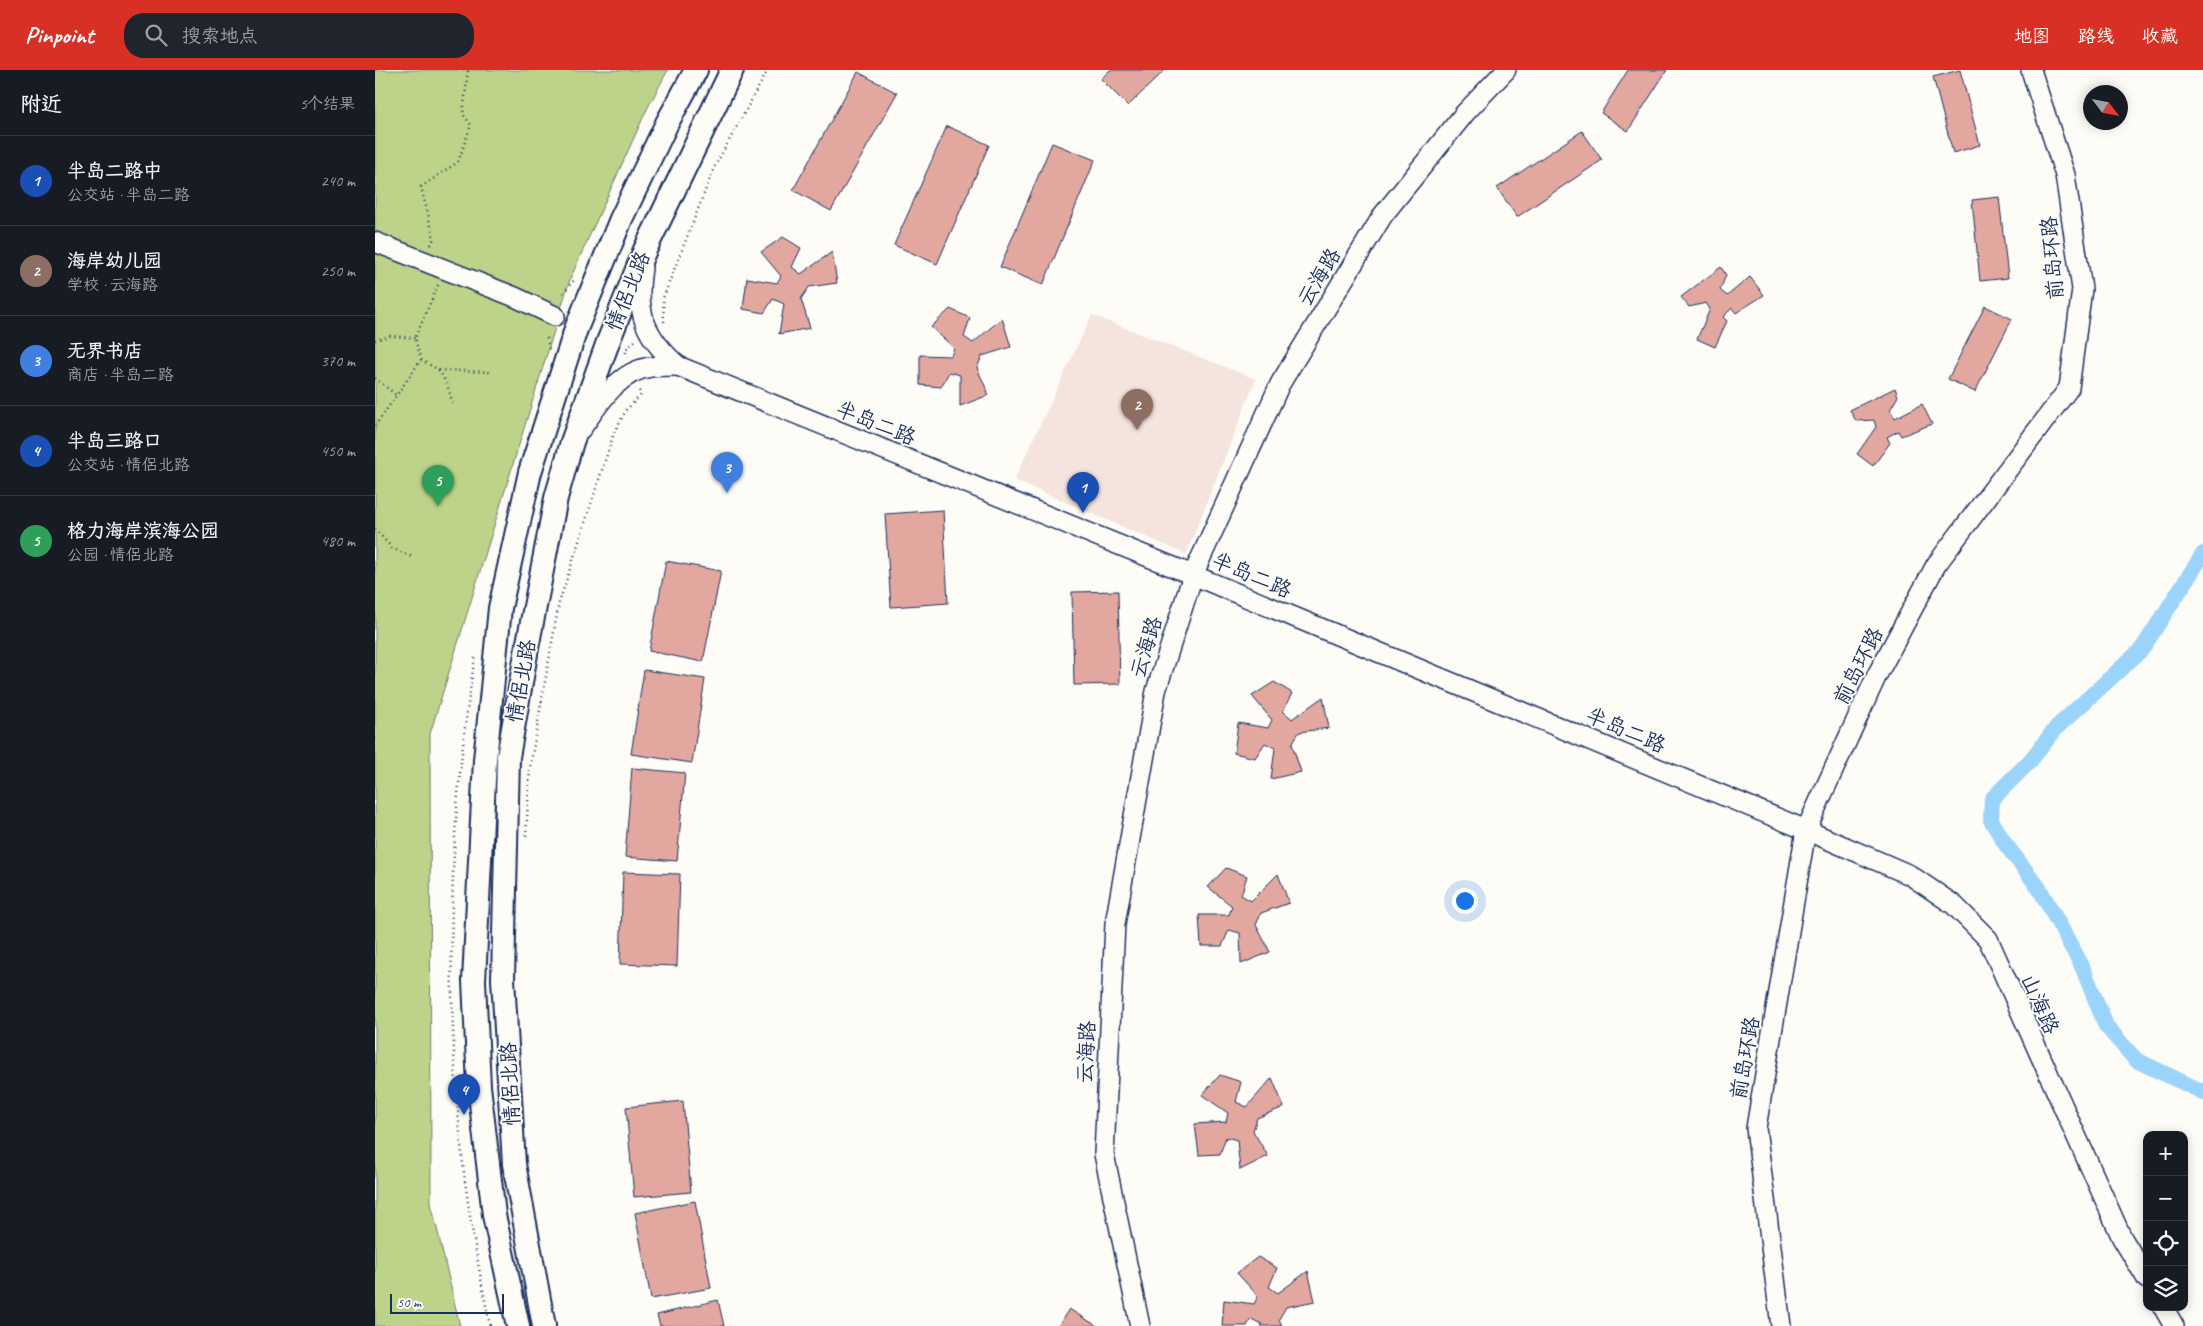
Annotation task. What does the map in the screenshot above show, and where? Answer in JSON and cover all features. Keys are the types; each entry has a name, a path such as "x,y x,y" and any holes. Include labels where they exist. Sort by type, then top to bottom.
{"main road":[{"name":"情侶北路","path":"518,1326 494,1215 479,1086 474,981 485,760 500,608 531,472 576,329 621,218 667,123 696,70"},
{"name":"情侶北路","path":"544,1326 514,1164 503,978 508,757 556,498 572,442 608,342 644,252 732,70"}],"street":[{"name":"云海路","path":"1141,1326 1104,1154 1115,924 1156,691 1193,574 1280,384 1383,215 1465,113 1506,70"},
{"name":"前岛环路","path":"1781,1326 1756,1128 1806,830 1877,675 1936,565 2069,388 2082,289 2065,175 2031,70"},
{"path":"375,242 515,297 555,316"},
{"path":"644,252 639,284 640,308 649,330 661,351 679,366"},
{"path":"572,442 602,400 617,383 631,374 649,367 679,366"},
{"name":"半岛二路","path":"679,366 1193,574 1806,830"},
{"name":"山海路","path":"1806,830 1909,875 1954,905 1988,939 2122,1238 2143,1272"},
{"path":"2165,1311 2174,1326"}],"path":[{"path":"425,262 434,238 421,187 458,162 471,126 463,114 469,70"},
{"path":"526,844 531,768 559,603 614,433 626,410 641,395 626,364 627,349 649,330 664,322 663,298 715,166 768,70"},
{"path":"445,270 415,338 421,360 439,370 490,372"},
{"path":"375,340 390,336 415,338"},
{"path":"375,426 421,360"},
{"path":"439,370 447,384 453,405"},
{"path":"375,378 396,395"},
{"path":"375,529 392,548 412,557"}],"shaded area":[{"path":"1092,315 1256,379 1186,554 1014,480"}],"green space":[{"path":"375,70 668,70 647,109 570,279 430,734 431,1203 460,1326 375,1326"}],"building":[{"path":"1110,70 1165,70 1128,106 1101,79"},
{"path":"1628,70 1667,70 1628,131 1601,113"},
{"path":"1960,70 1980,145 1953,153 1933,77"},
{"path":"858,72 897,93 831,211 793,190"},
{"path":"947,126 989,145 937,264 894,245"},
{"path":"1582,131 1602,160 1517,217 1497,188"},
{"path":"1052,143 1095,160 1043,285 1000,267"},
{"path":"1999,197 2008,278 1980,281 1972,200"},
{"path":"783,237 801,248 792,267 801,274 832,252 837,283 809,287 801,299 810,328 779,334 784,304 773,299 764,313 743,309 747,278 777,283 781,276 761,252"},
{"path":"1721,267 1726,275 1720,290 1727,296 1750,277 1764,295 1736,313 1732,308 1723,317 1727,321 1715,347 1697,339 1710,309 1706,303 1689,307 1681,297"},
{"path":"1985,306 2012,319 1975,392 1948,379"},
{"path":"950,309 970,318 964,337 973,343 1002,318 1011,347 982,356 977,368 989,395 960,406 960,375 949,372 941,387 920,385 920,355 951,356 954,348 931,327"},
{"path":"1895,388 1898,396 1890,410 1895,418 1922,404 1932,424 1901,436 1898,431 1887,437 1890,443 1873,466 1857,454 1876,427 1874,420 1856,421 1850,410"},
{"path":"943,510 948,603 891,607 885,514"},
{"path":"666,561 721,571 703,662 649,651"},
{"path":"1118,591 1120,684 1074,685 1072,592"},
{"path":"644,670 705,679 692,763 631,754"},
{"path":"1274,682 1292,693 1283,711 1292,719 1323,697 1329,728 1299,732 1292,744 1301,772 1271,779 1275,748 1265,743 1255,758 1234,753 1238,723 1268,728 1272,720 1252,696"},
{"path":"632,768 685,773 677,861 625,857"},
{"path":"1226,868 1247,876 1241,895 1251,901 1278,874 1289,903 1261,913 1256,925 1270,952 1241,964 1240,933 1229,930 1222,946 1201,946 1199,915 1229,915 1232,906 1208,887"},
{"path":"623,872 680,874 677,966 620,964"},
{"path":"1220,1075 1241,1082 1236,1102 1247,1107 1272,1078 1284,1107 1257,1118 1253,1131 1268,1156 1240,1170 1237,1140 1226,1137 1220,1154 1199,1155 1195,1124 1226,1122 1228,1113 1202,1095"},
{"path":"683,1101 691,1192 634,1197 626,1107"},
{"path":"695,1201 711,1288 651,1299 635,1213"},
{"path":"1258,1257 1277,1268 1269,1287 1278,1293 1308,1271 1315,1301 1286,1307 1279,1319 1282,1326 1261,1326 1262,1324 1251,1319 1247,1326 1222,1326 1224,1300 1254,1304 1258,1296 1237,1273"},
{"path":"718,1300 724,1326 660,1326 657,1315"},
{"path":"1069,1309 1097,1326 1058,1326"}],"waterway":[{"path":"2203,554 2142,649 2057,727 2030,761 1992,799 1991,820 2006,845 2039,888 2082,966 2106,1026 2136,1060 2203,1092"}],"place":[{"name":"海岸幼儿园","path":"1137,430"},
{"name":"无界书店","path":"727,493"},
{"name":"格力海岸滨海公园","path":"438,506"},
{"name":"半岛二路中","path":"1083,513"},
{"name":"半岛三路口","path":"464,1115"}]}
